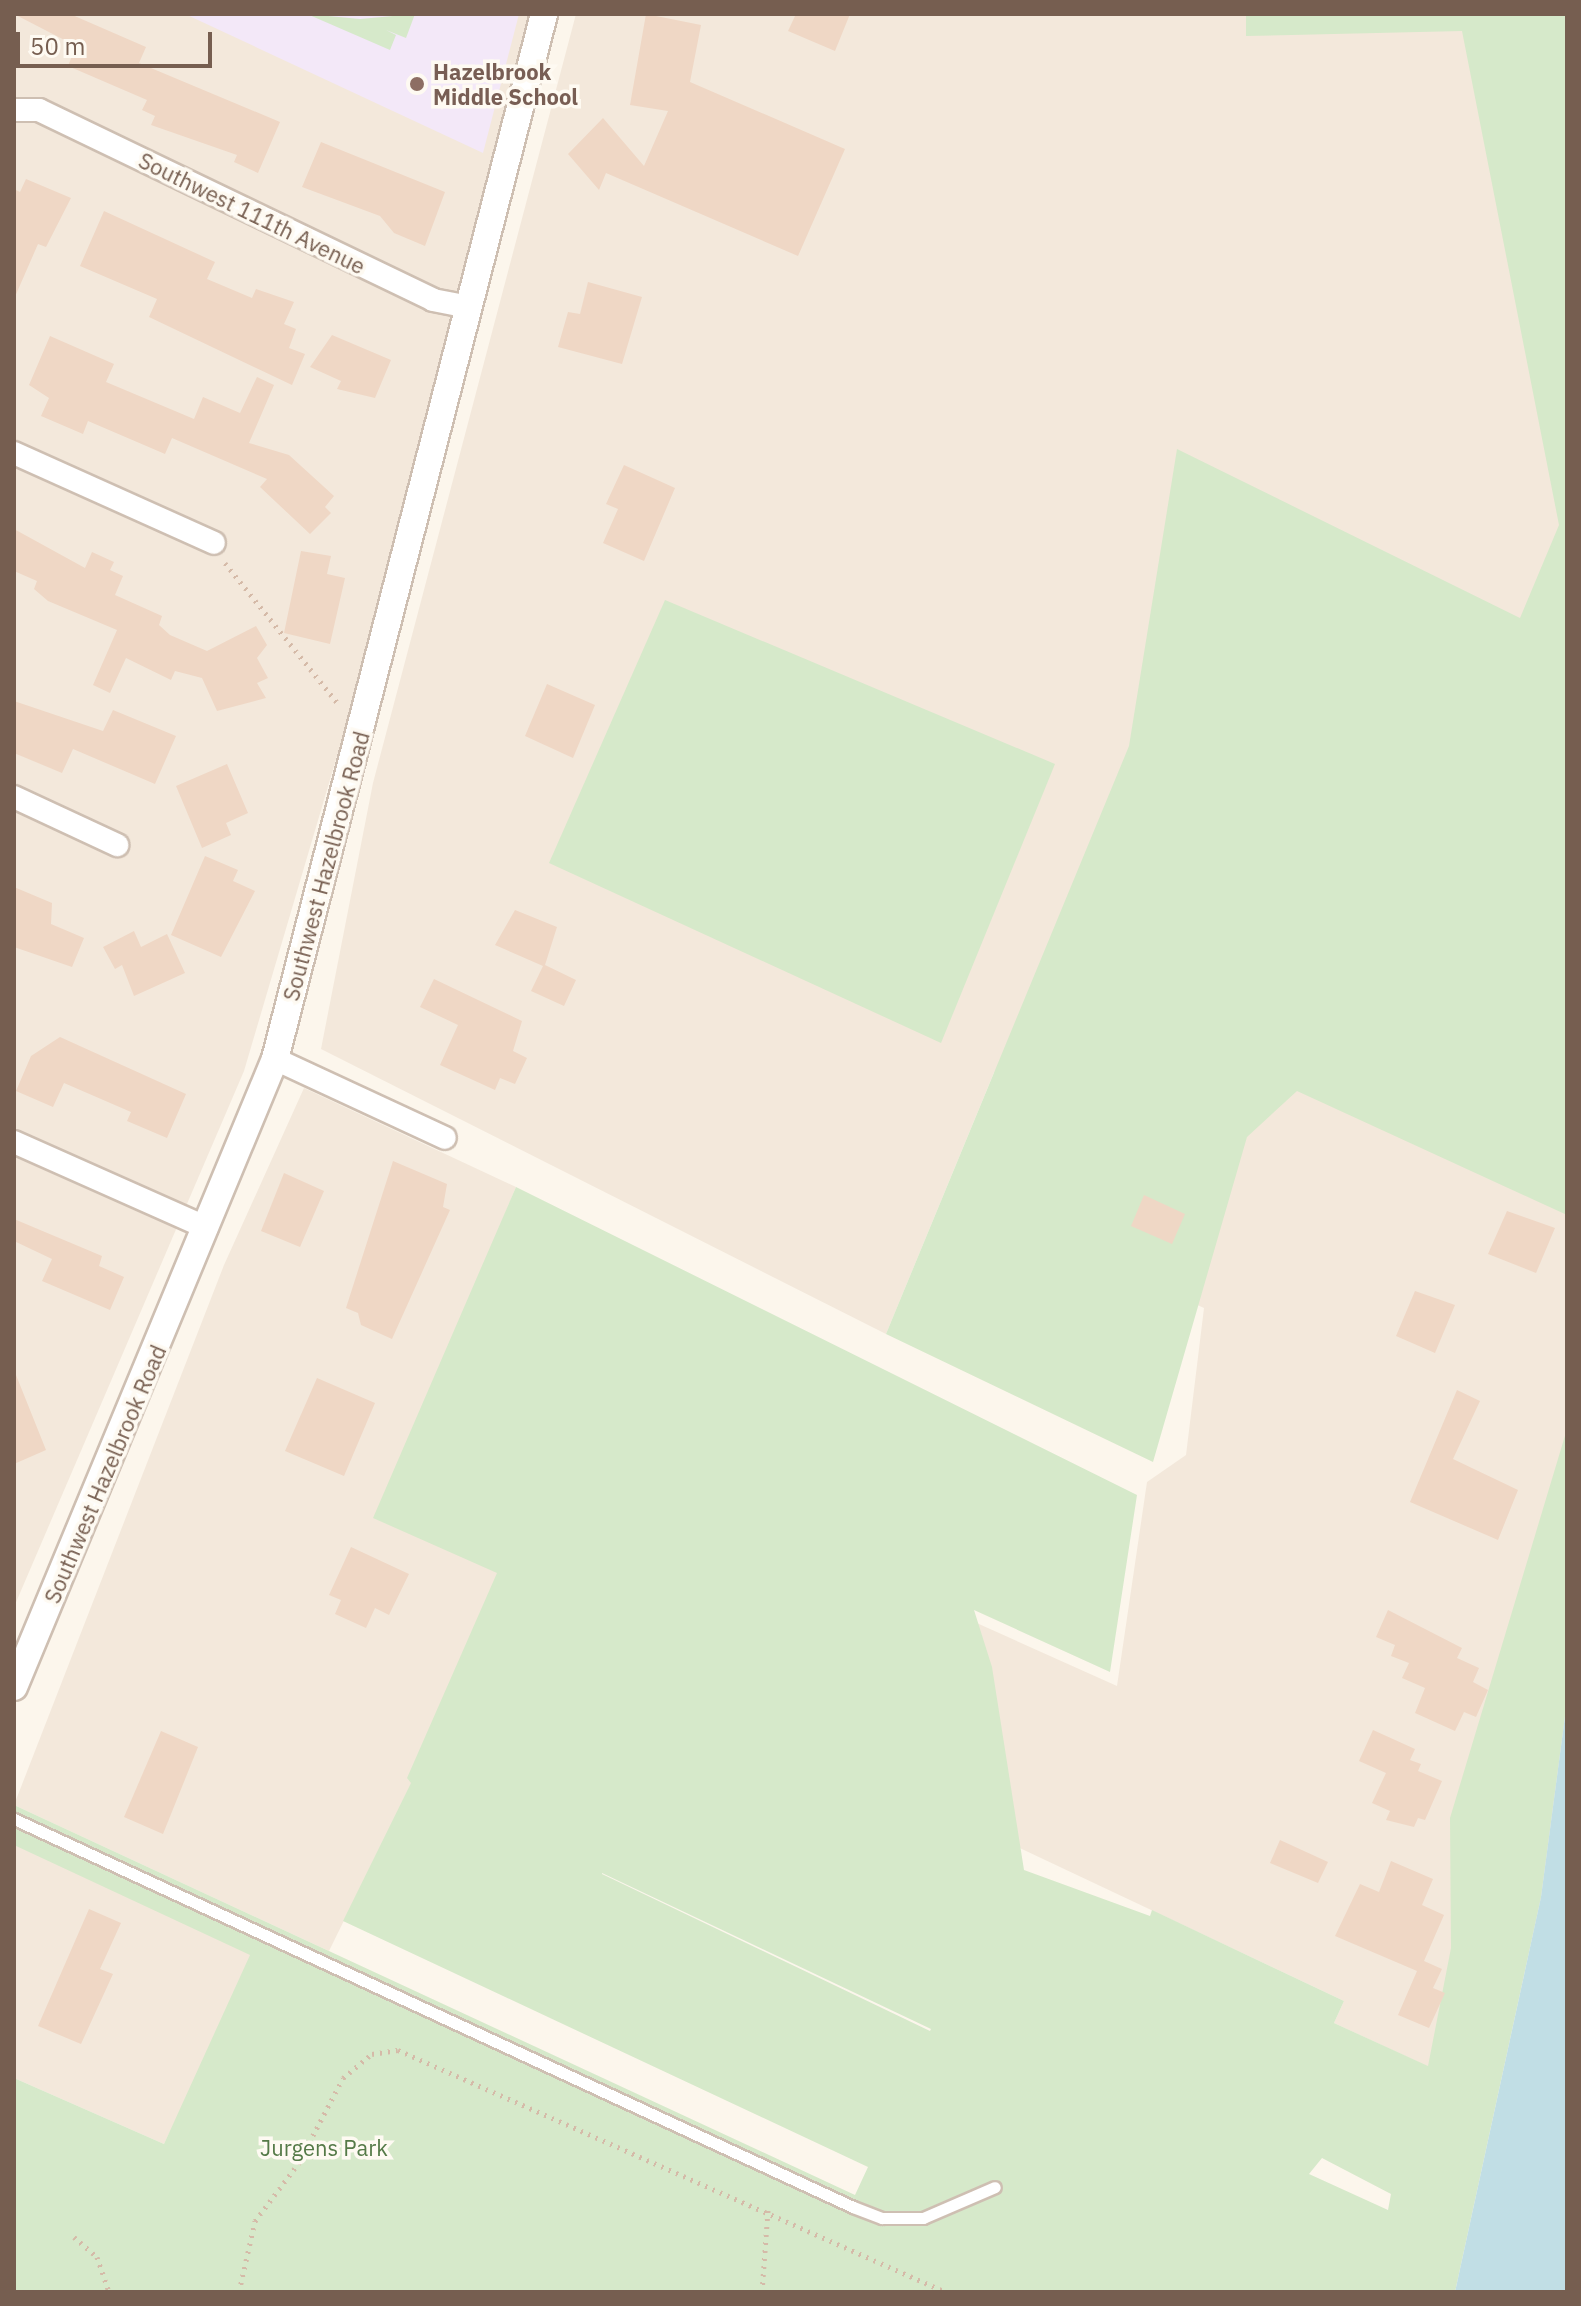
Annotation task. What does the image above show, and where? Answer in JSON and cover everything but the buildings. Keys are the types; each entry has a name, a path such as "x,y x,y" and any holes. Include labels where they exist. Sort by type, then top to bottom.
{"street":[{"name":"Southwest Hazelbrook Road","path":"14,1687 275,1059 368,709 544,14"},
{"name":"Southwest 111th Avenue","path":"14,110 39,110 433,300 468,307"},
{"path":"14,453 214,543"},
{"path":"14,797 117,845"},
{"path":"275,1059 445,1138"},
{"path":"14,1142 207,1228"}],"lane":[{"path":"14,1819 882,2218 923,2218 995,2187"}],"path":[{"path":"214,543 237,584 340,706 368,709"},
{"path":"239,2292 255,2221 298,2164 343,2078 372,2054 398,2050 673,2177 768,2210 946,2292"},
{"path":"762,2292 768,2210"},
{"path":"74,2237 97,2257 109,2292"}],"shaded area":[{"path":"14,14 556,14 244,1071 14,1607"},
{"name":"Hazelbrook Middle School","path":"185,14 519,14 483,153"},
{"path":"576,14 1567,14 1567,1701 1541,1897 1496,2098 1334,2023 1344,2001 689,1692 769,1530 1117,1686 1147,1482 1186,1455 1204,1308 961,1196 995,1070 886,1334 321,1049 373,783"},
{"path":"304,1088 516,1187 438,1377 581,1439 329,1951 14,1805 224,1265"},
{"path":"14,1842 259,1946 164,2144 14,2078"}],"green space":[{"path":"307,14 360,19 415,14 406,38 386,30 396,35 390,50"},
{"path":"1246,14 1567,14 1567,1215 1297,1091 1247,1137 1153,1462 886,1334 1129,746 1177,449 1520,618 1559,525 1462,31 1246,36"},
{"path":"665,600 1055,764 941,1043 549,863"},
{"name":"Jurgens Park","path":"516,1187 1137,1495 1110,1672 974,1610 992,1667 1024,1870 1150,1916 1152,1910 1344,2001 1334,2023 1428,2066 1451,1948 1450,1818 1567,1429 1567,1701 1541,1897 1455,2292 14,2292 14,2078 164,2144 250,1955 14,1845 14,1805 855,2195 868,2167 343,1921 411,1783 407,1778 497,1573 373,1518","holes":["602,1873 931,2029 930,2031","1322,2158 1391,2194 1388,2210 1309,2174"]}],"water":[{"path":"1567,1701 1567,2292 1455,2292 1541,1897"}],"place":[{"name":"Hazelbrook Middle School","path":"417,84"}]}
